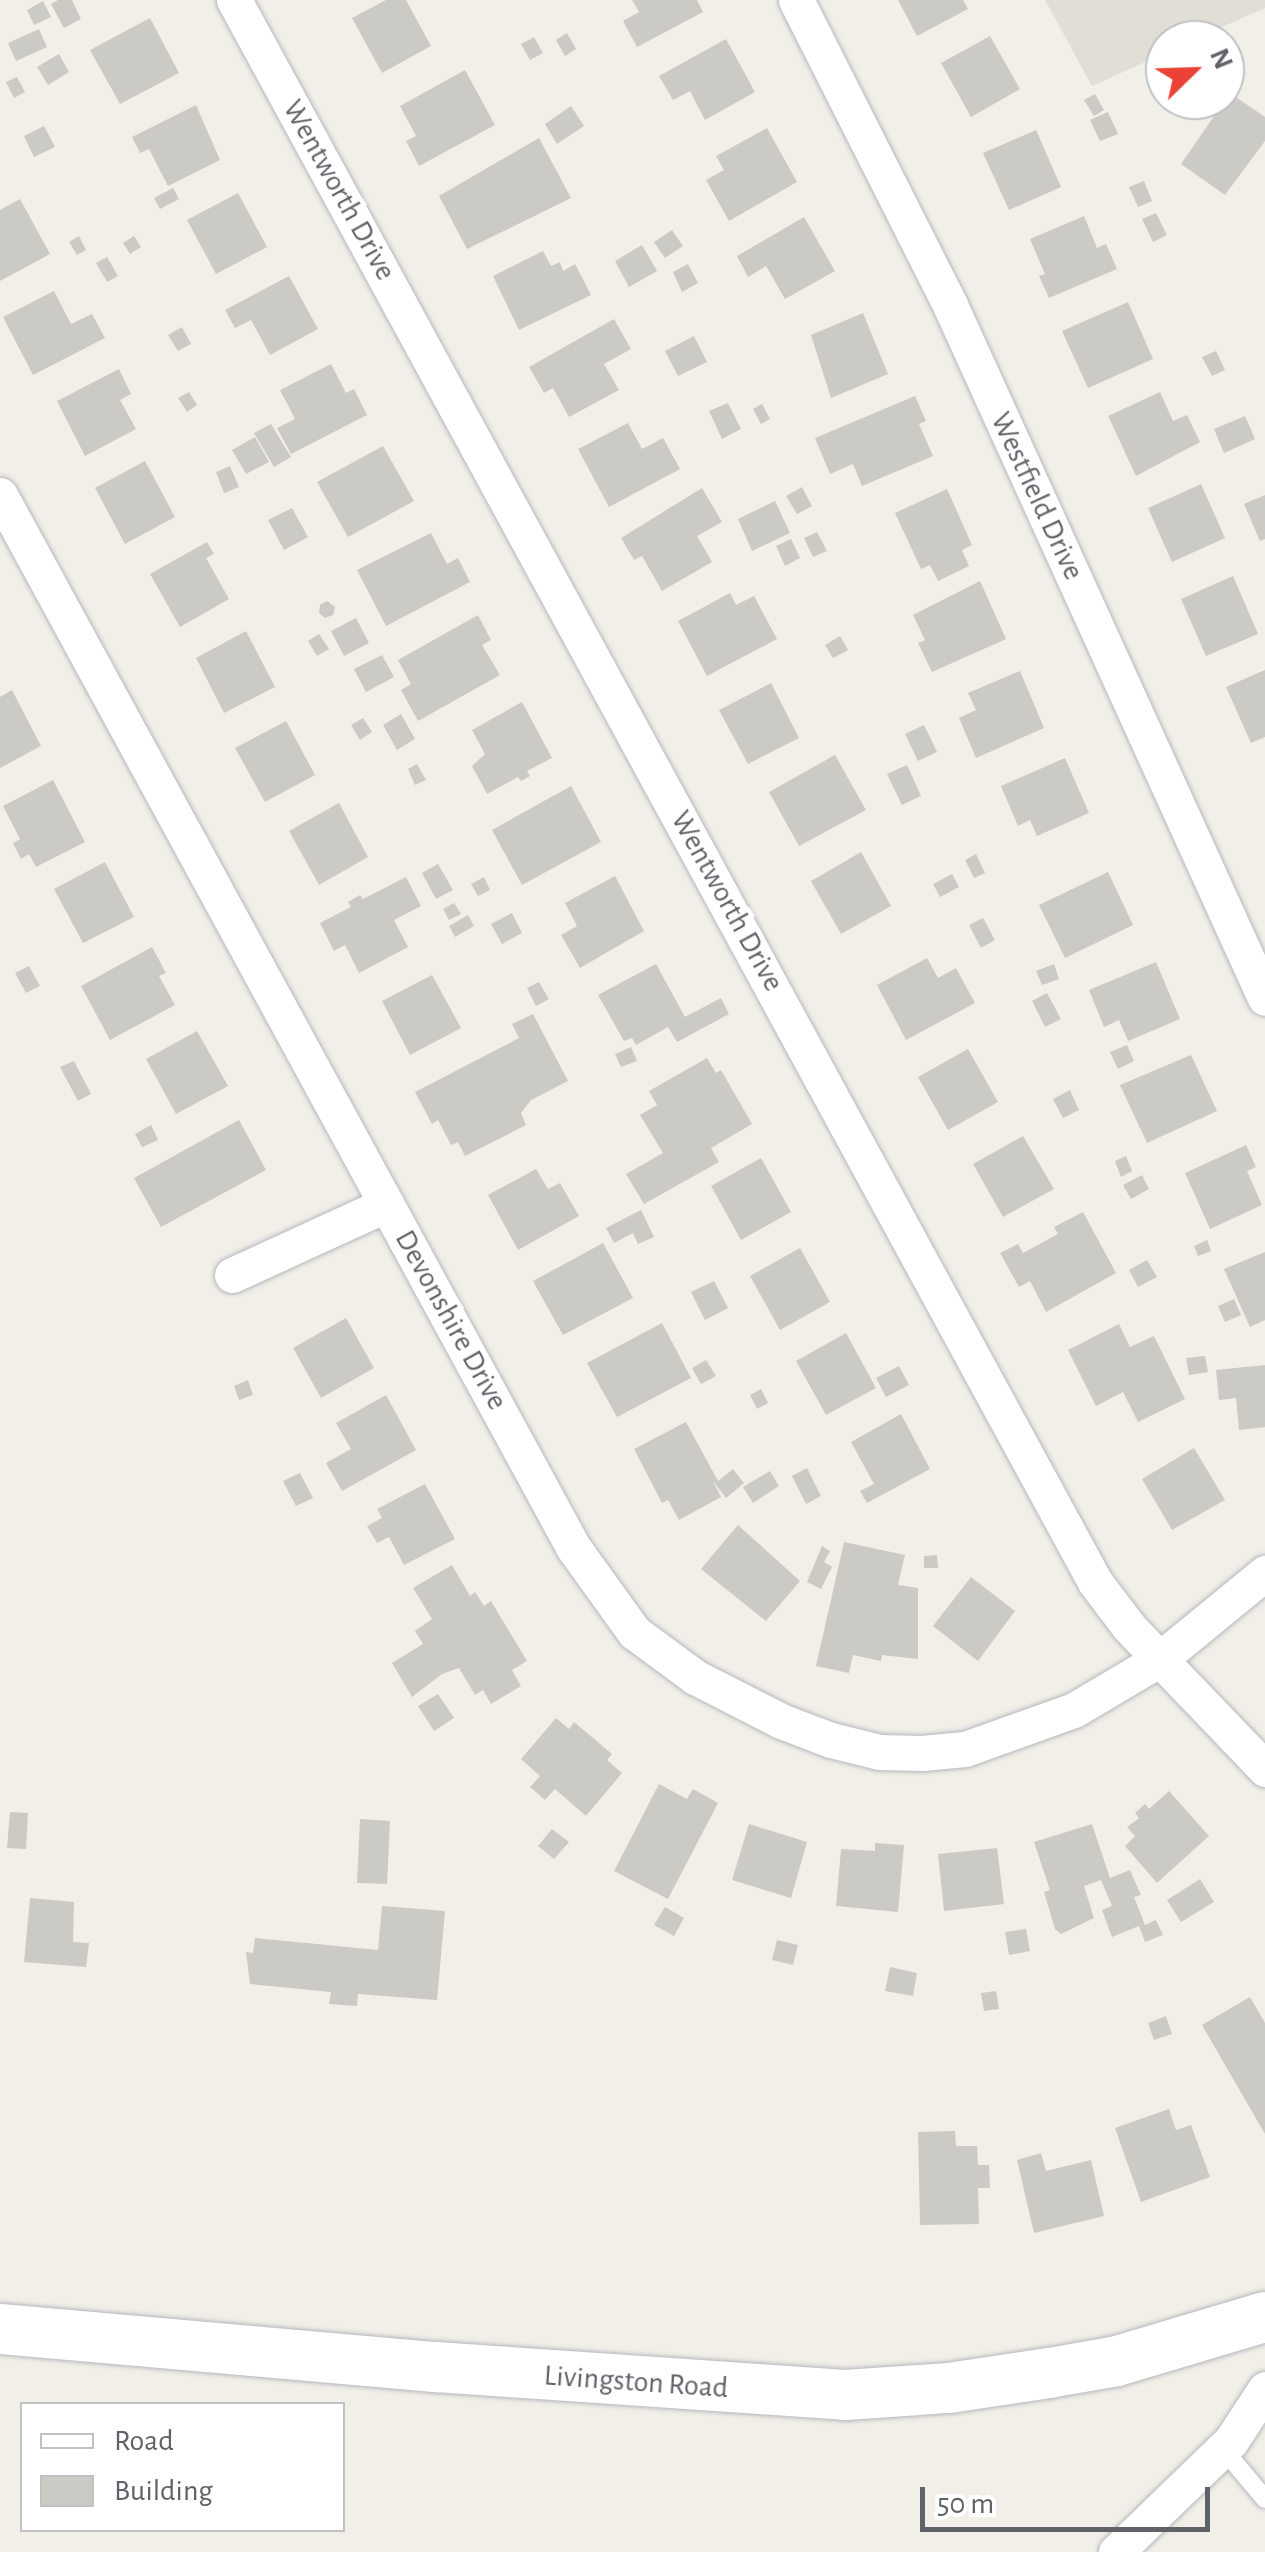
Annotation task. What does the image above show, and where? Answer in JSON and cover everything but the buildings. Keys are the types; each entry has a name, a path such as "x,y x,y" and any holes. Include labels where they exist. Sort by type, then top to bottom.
{"main road":[{"name":"Livingston Road","path":"0,2329 417,2366 845,2396 949,2388 1117,2361 1265,2317"}],"street":[{"name":"Wentworth Drive","path":"234,0 1096,1582 1160,1659 1265,1769"},
{"name":"Westfield Drive","path":"796,0 942,289 1265,998"},
{"name":"Devonshire Drive","path":"0,495 592,1578 634,1632 695,1677 781,1721 831,1740 879,1752 965,1749 1074,1710 1160,1659"},
{"path":"232,1274 388,1204"},
{"path":"1160,1659 1265,1573"},
{"path":"1129,2546 1223,2449 1265,2389"}],"lane":[{"path":"1223,2449 1265,2500"}],"shaded area":[{"path":"1045,0 1265,0 1265,8 1238,20 1145,20 1145,62 1092,86"}]}
